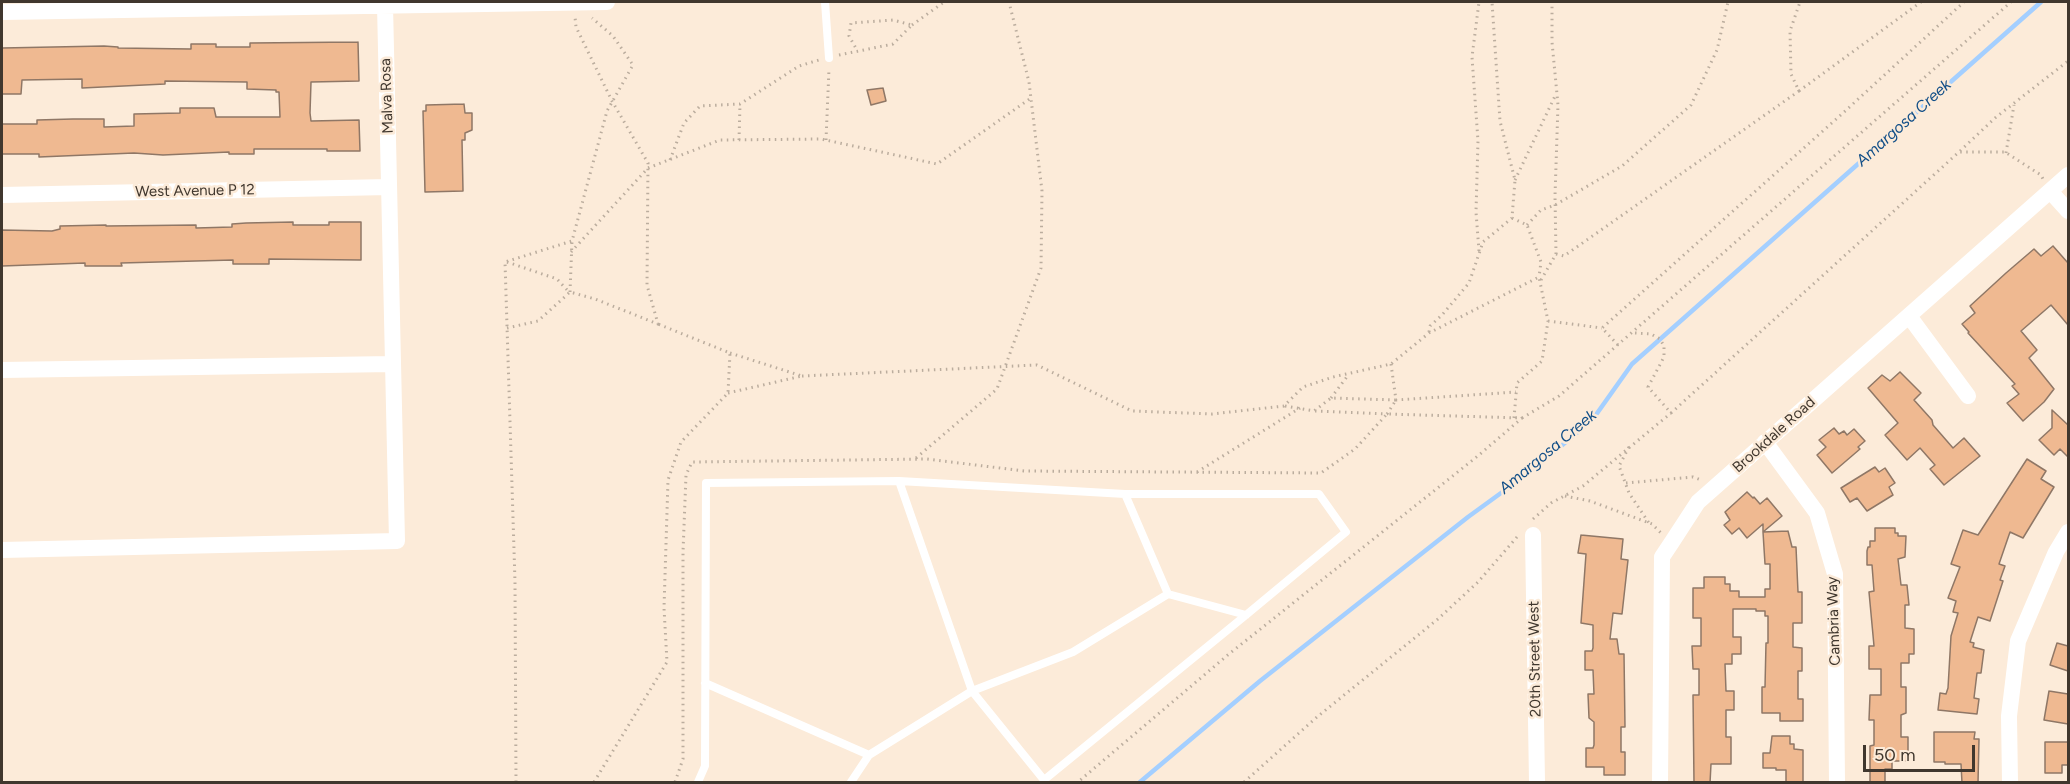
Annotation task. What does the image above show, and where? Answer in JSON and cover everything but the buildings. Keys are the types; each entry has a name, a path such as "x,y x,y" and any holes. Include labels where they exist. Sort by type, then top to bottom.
{"street":[{"path":"2,12 607,2"},
{"name":"Malva Rosa","path":"2,550 397,541 385,5"},
{"name":"Brookdale Road","path":"1660,783 1662,556 1698,502 2068,175"},
{"name":"West Avenue P 12","path":"2,195 389,187"},
{"path":"2050,191 2068,211"},
{"path":"1909,316 1968,396"},
{"path":"2,370 392,364"},
{"name":"Cambria Way","path":"1765,442 1817,513 1834,574 1837,783"},
{"name":"20th Street West","path":"1529,532 1537,783"},
{"path":"2010,783 2009,716 2018,641 2056,552 2068,532"}],"lane":[{"path":"825,2 829,58"},
{"path":"698,783 705,766 706,483 899,481 1125,494 1319,494 1346,532 1043,781 972,691 899,481"},
{"path":"1125,494 1168,594"},
{"path":"851,783 869,755 972,691 1073,652 1168,594 1246,615"},
{"path":"705,683 869,755"}],"path":[{"path":"507,328 538,321 570,292 572,241 607,111 633,65 613,36 573,2"},
{"path":"573,2 576,27 612,101 648,163 647,285 658,324"},
{"path":"670,160 684,123 700,106 740,104 799,66 857,50 893,44 912,25 944,2"},
{"path":"914,459 997,389 1041,268 1042,192 1031,98 1009,2"},
{"path":"1479,2 1472,57 1478,141 1476,212 1479,252"},
{"path":"1429,333 1430,326 1469,283 1483,242 1512,218 1515,180 1500,121 1492,2"},
{"path":"1284,406 1304,387 1391,364 1429,333 1540,279 1556,254 1557,93 1552,42 1552,2"},
{"path":"1527,225 1541,210 1555,205 1622,166 1690,105 1718,50 1728,2"},
{"path":"1799,91 1791,74 1790,31 1800,2"},
{"path":"1556,254 1564,256 1921,2"},
{"path":"1602,328 1964,2"},
{"path":"1522,417 1559,396 1619,346 2011,2"},
{"path":"857,50 849,36 851,23 893,20 912,25"},
{"path":"826,140 829,58"},
{"path":"1244,783 1317,717 1438,619 1529,532 1532,520 1551,503 1583,486 1671,413 1995,118 2068,61"},
{"path":"1515,180 1557,93"},
{"path":"571,252 648,168 720,140 826,140 937,164 1031,98"},
{"path":"739,140 740,104"},
{"path":"2006,153 2014,104"},
{"path":"1959,152 2006,153 2041,175 2050,191"},
{"path":"1512,218 1527,225 1541,262 1540,279 1548,321 1542,361 1517,383 1514,417"},
{"path":"505,262 572,241"},
{"path":"505,262 557,279 570,292 595,299 730,353 802,376"},
{"path":"505,262 515,582 516,783"},
{"path":"1548,321 1602,328 1619,346"},
{"path":"1634,333 1651,334 1660,339 1664,346 1664,357 1648,387 1671,413"},
{"path":"728,393 730,353"},
{"path":"594,783 667,662 664,608 668,480 681,442 728,393 802,376 1037,365 1132,411 1212,414 1284,406 1314,411 1387,414 1396,400 1391,364"},
{"path":"1314,411 1331,398 1349,374"},
{"path":"1331,398 1396,400 1516,392"},
{"path":"1195,473 1300,408"},
{"path":"1630,446 1619,466 1629,493 1649,523 1672,542"},
{"path":"1078,783 1271,620 1479,455"},
{"path":"1626,483 1694,477 1717,485"},
{"path":"1564,496 1590,501 1649,523"}],"waterway":[{"name":"Amargosa Creek","path":"1140,782 1260,681 1468,517 1534,469 1593,419 1632,364 2041,2"}]}
